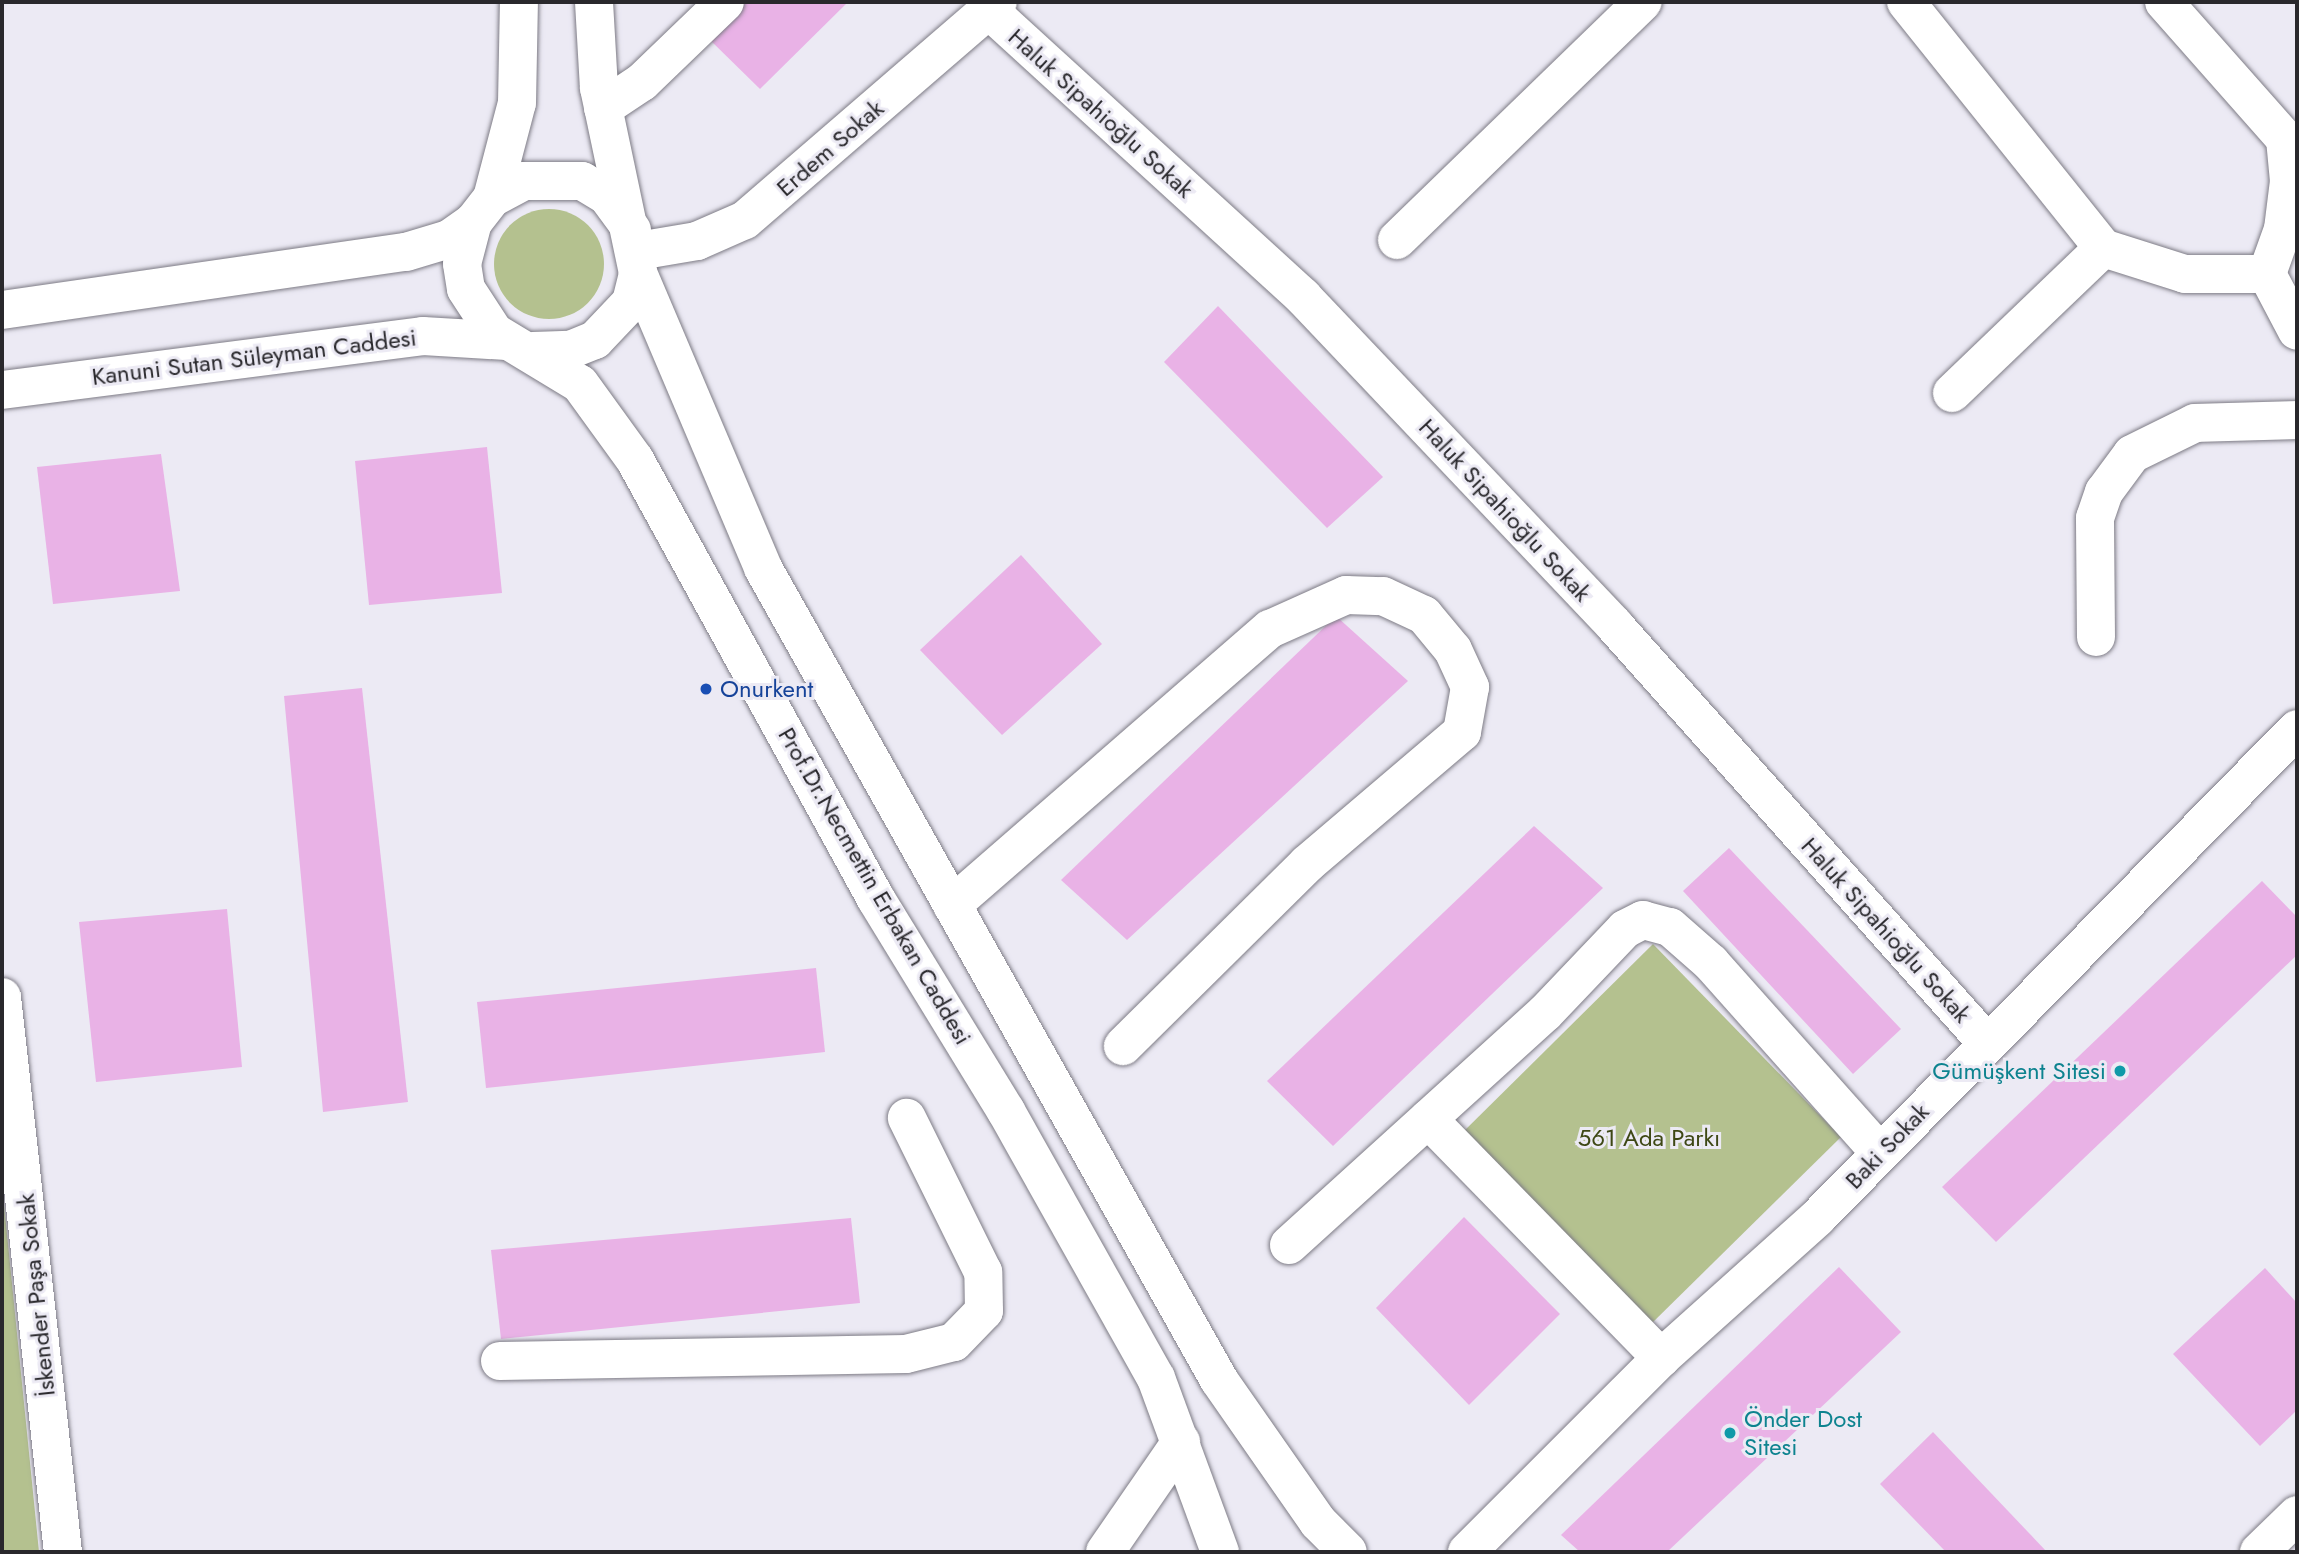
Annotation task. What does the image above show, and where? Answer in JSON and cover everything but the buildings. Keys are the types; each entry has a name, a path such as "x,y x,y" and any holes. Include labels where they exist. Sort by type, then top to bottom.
{"main road":[{"name":"Prof.Dr.Necmettin Erbakan Caddesi","path":"519,2 512,138 462,264 466,289 477,313 600,404 635,460 876,899 1112,1298 1156,1378 1220,1552"},
{"path":"520,346 570,350 595,341 631,302 636,251 603,108 594,2"},
{"path":"603,108 642,82 725,2"},
{"path":"1397,240 1643,2"},
{"path":"1906,2 2103,248 2185,274 2267,274"},
{"path":"2164,2 2285,139 2288,193 2267,274 2297,331"},
{"name":"Erdem Sokak","path":"636,251 697,241 745,220 994,6"},
{"name":"Haluk Sipahioğlu Sokak","path":"994,6 1303,297 1614,625 1987,1043"},
{"path":"2,310 406,252 449,239 483,210 524,181 582,181 607,196 636,251 763,568 1219,1380 1318,1522 1348,1552"},
{"path":"1952,393 2103,248"},
{"name":"Kanuni Sutan Süleyman Caddesi","path":"2,390 423,336 520,346"},
{"path":"2096,638 2095,518 2104,492 2133,454 2195,423 2297,420"},
{"path":"952,905 1270,629 1346,595 1383,596 1424,615 1452,650 1470,687 1462,732 1307,864 1123,1046"},
{"name":"Baki Sokak","path":"1467,1552 1661,1358 1880,1153 1987,1043 2293,740"},
{"path":"1289,1245 1428,1119 1625,929 1651,920 1670,927 1711,963 1880,1153"},
{"name":"İskender Paşa Sokak","path":"2,997 63,1552"},
{"path":"500,1362 906,1354 954,1342 984,1311 983,1272 907,1118"},
{"path":"1428,1119 1661,1358"},
{"path":"1105,1552 1181,1442"},
{"path":"2259,1552 2297,1515"}],"green space":[{"path":"549,209 570,213 588,225 600,243 604,264 600,285 588,303 570,315 549,319 528,315 510,303 498,285 494,264 498,243 510,225 528,213"},
{"name":"561 Ada Parkı","path":"1653,944 1841,1137 1648,1327 1459,1136"},
{"path":"2,1184 39,1552 2,1552"}],"place":[{"name":"Onurkent","path":"706,689"},
{"name":"Gümüşkent Sitesi","path":"2120,1071"},
{"name":"Önder Dost Sitesi","path":"1730,1433"}]}
